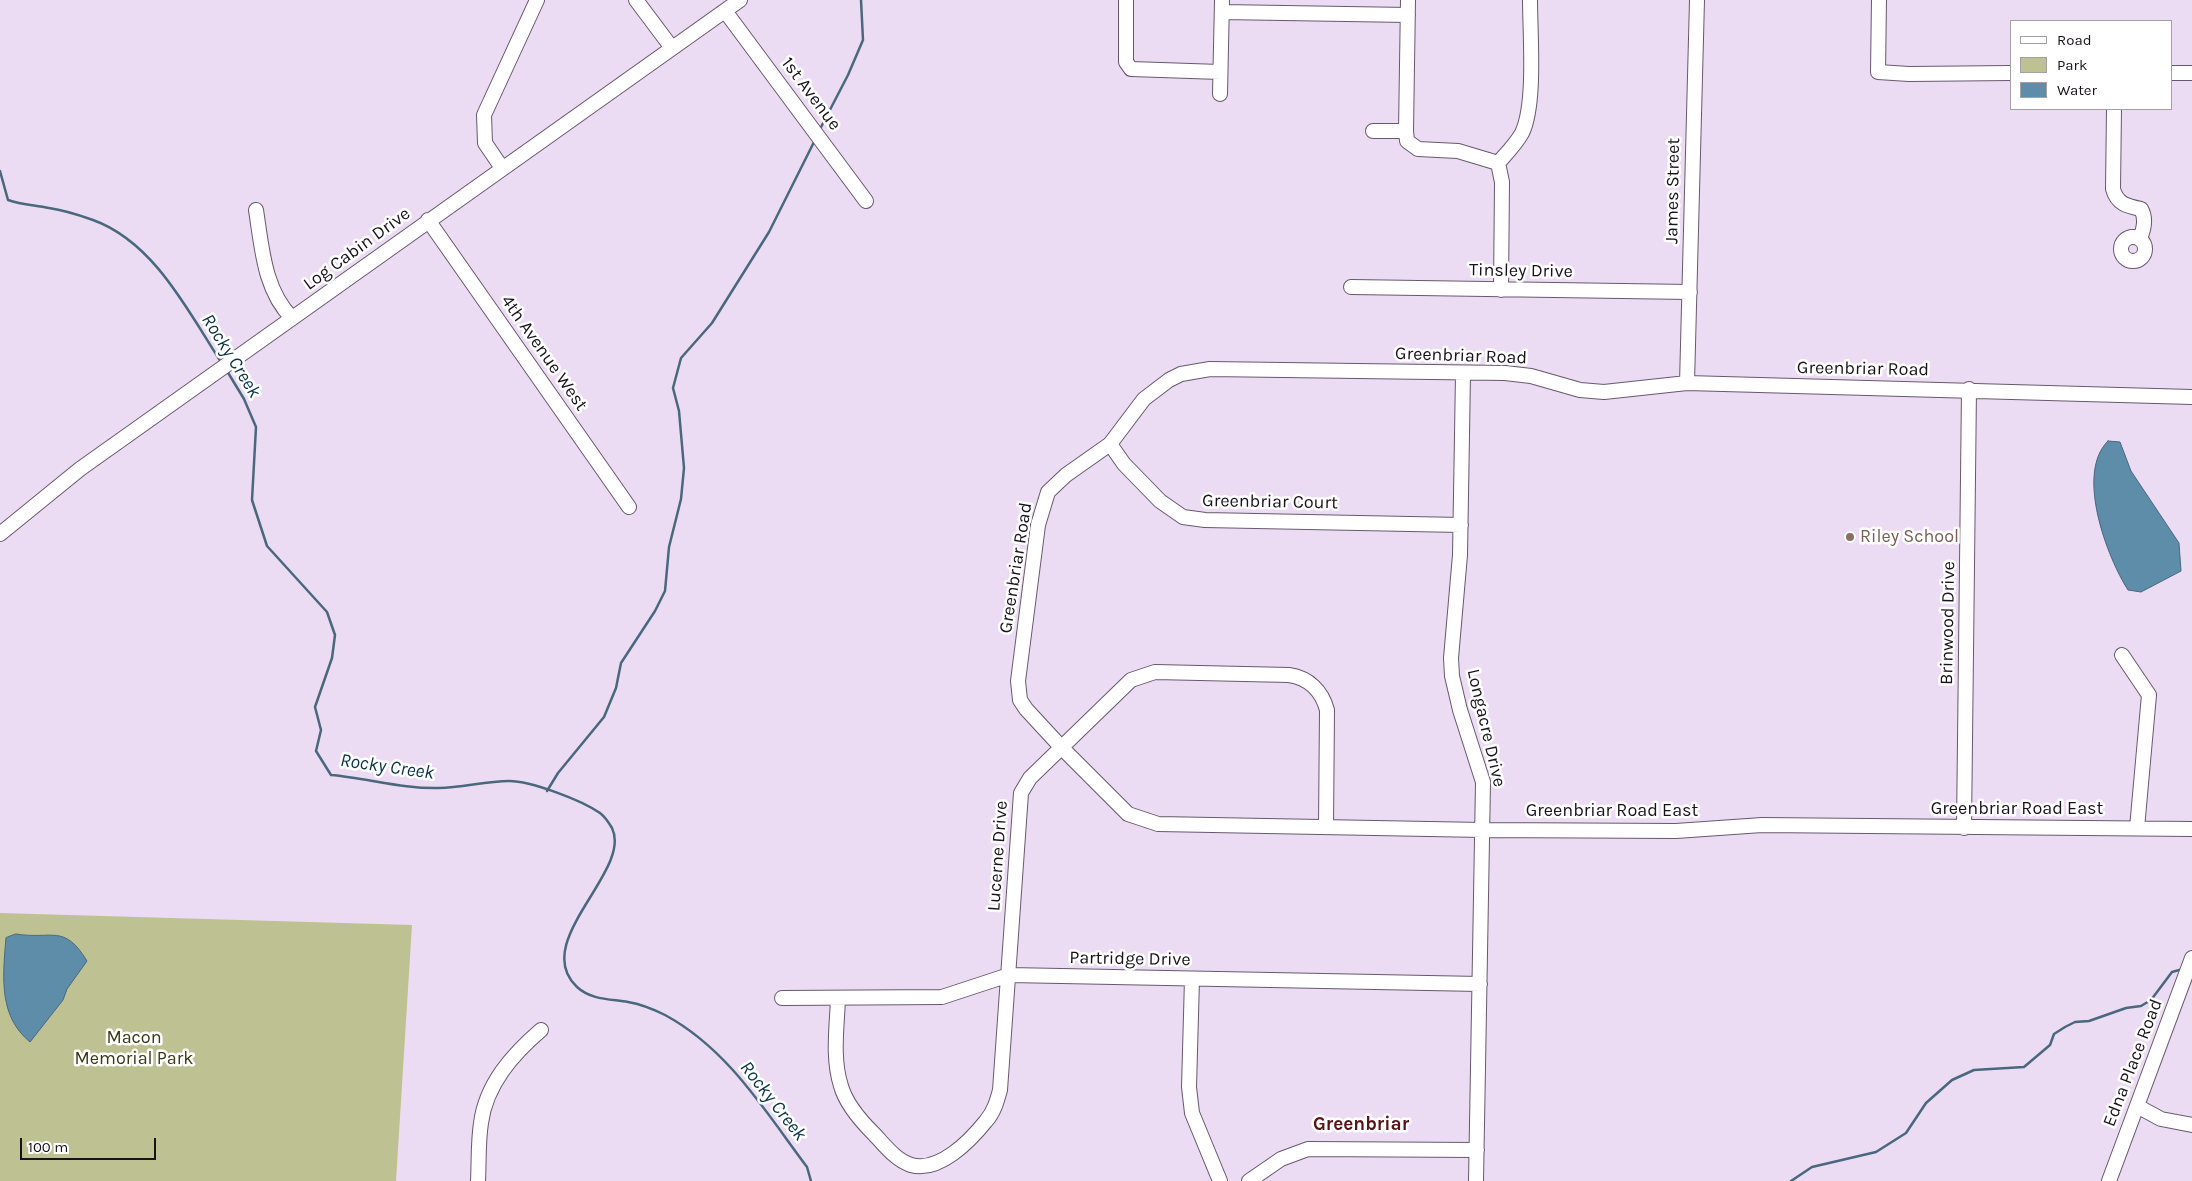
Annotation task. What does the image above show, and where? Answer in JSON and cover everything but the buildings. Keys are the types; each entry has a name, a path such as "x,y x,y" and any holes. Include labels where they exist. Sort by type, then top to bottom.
{"street":[{"path":"502,168 485,143 484,115 536,0"},
{"path":"636,0 672,48"},
{"name":"Log Cabin Drive","path":"0,534 80,469 740,0"},
{"path":"1126,0 1126,62 1131,69 1220,72"},
{"path":"1408,0 1407,141 1418,149 1458,151 1498,163"},
{"path":"1498,163 1521,134 1526,122 1529,97 1530,0"},
{"name":"James Street","path":"1688,383 1697,0"},
{"path":"1879,0 1878,72 1909,74 2010,73"},
{"path":"1220,94 1222,6 1408,15"},
{"name":"1st Avenue","path":"725,11 866,200"},
{"path":"2172,73 2192,73"},
{"path":"2114,110 2113,189 2115,198 2121,203 2141,209 2143,212 2143,230 2140,238"},
{"path":"1372,131 1406,131"},
{"path":"1498,163 1502,182 1501,290"},
{"path":"256,210 269,280 281,305 292,318"},
{"name":"4th Avenue West","path":"428,220 629,507"},
{"name":"Tinsley Drive","path":"1351,287 1690,292"},
{"name":"Greenbriar Road","path":"1062,748 1026,709 1018,692 1038,525 1048,492 1066,475 1110,444 1144,399 1181,374 1210,369 1464,374 1505,373 1531,376 1580,390 1604,392 1688,383 2192,396"},
{"name":"Longacre Drive","path":"1464,374 1459,582 1452,676 1460,710 1482,782 1483,830 1476,1181"},
{"name":"Brinwood Drive","path":"1964,828 1969,389"},
{"name":"Greenbriar Court","path":"1110,444 1144,486 1160,501 1183,517 1205,520 1461,525"},
{"path":"2122,655 2150,695 2137,828"},
{"name":"Lucerne Drive","path":"838,998 837,1065 841,1087 848,1102 871,1131 896,1157 911,1165 929,1166 944,1160 987,1121 1000,1090 1021,793 1030,778 1131,680 1140,675 1155,672 1298,676 1316,687 1324,700 1327,710 1326,827"},
{"name":"Greenbriar Road East","path":"1062,748 1128,814 1158,824 1483,830 1676,831 1762,825 2192,829"},
{"name":"Edna Place Road","path":"2109,1181 2192,958"},
{"name":"Partridge Drive","path":"782,998 942,997 1009,975 1480,984"},
{"path":"1192,979 1190,1086 1192,1113 1220,1181"},
{"path":"478,1181 481,1122 490,1092 498,1076 526,1043 541,1030"},
{"path":"2136,1106 2167,1121 2192,1125"},
{"path":"1249,1181 1281,1159 1308,1149 1477,1150"}],"green space":[{"name":"Macon Memorial Park","path":"0,913 412,925 396,1181 0,1181"}],"water":[{"path":"2108,441 2120,442 2131,471 2179,543 2181,571 2141,592 2128,590 2111,557 2098,515 2094,494 2094,473 2099,455"},
{"path":"16,934 64,937 79,949 87,961 67,989 63,1000 30,1042 13,1021 5,997 6,938"}],"waterway":[{"path":"819,131 848,75 863,40 861,0"},
{"path":"547,791 558,773 604,717 616,688 621,663 655,611 665,591 669,547 681,499 684,468 679,411 673,388 681,358 712,323 769,232 815,140"},
{"name":"Rocky Creek","path":"0,171 8,200 60,210 93,220 115,230 134,244 168,280 221,362"},
{"name":"Rocky Creek","path":"227,371 244,399 256,427 252,500 267,546 327,612 335,635 332,658 315,707 321,730 316,751 331,775 426,788 448,788 500,781 518,782 569,797 602,814 612,828 615,845 609,865 573,928 565,949 566,969 577,987 588,994 595,997 633,1003 657,1011 687,1029 708,1045 727,1063 760,1103 807,1167 811,1181"},
{"path":"1791,1181 1812,1167 1876,1152 1906,1133 1926,1103 1952,1080 1974,1070 2024,1067 2050,1045 2054,1034 2065,1027 2075,1022 2089,1021 2126,1008 2141,1006 2151,1000 2172,972 2183,969"}],"place":[{"name":"Riley School","path":"1850,537"}],"district":[{"name":"Greenbriar","path":"1361,1125"}]}
